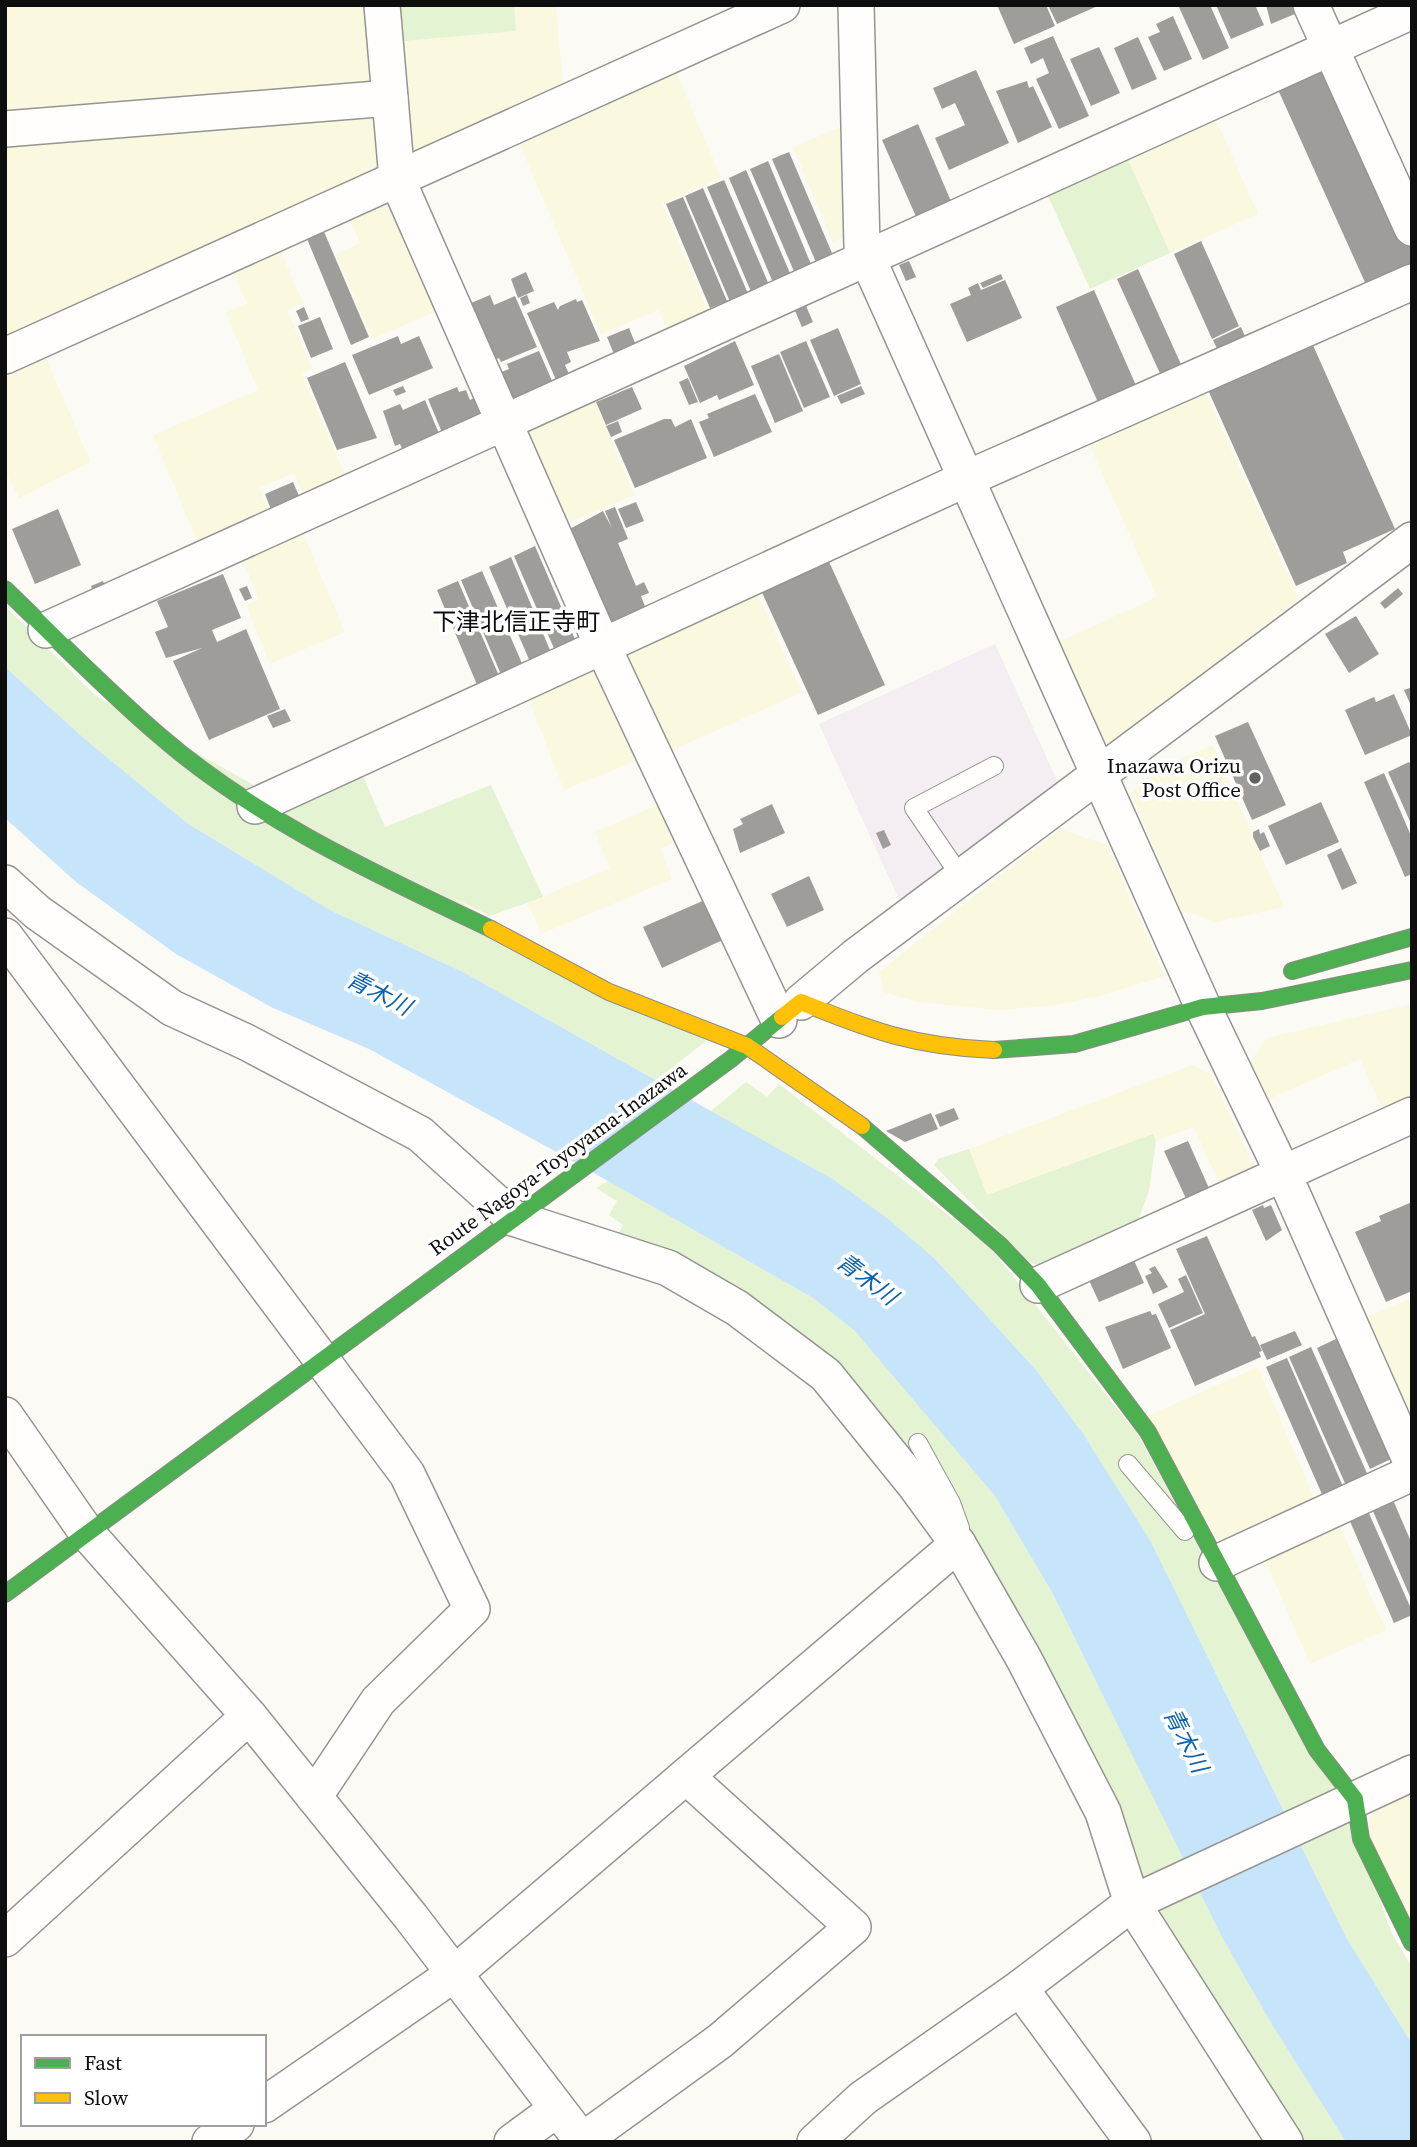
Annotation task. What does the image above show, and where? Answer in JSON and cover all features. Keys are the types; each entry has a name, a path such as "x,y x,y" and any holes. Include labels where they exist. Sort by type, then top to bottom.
{"street":[{"path":"382,5 397,179 603,647 790,1011 943,1048 1008,1050 1074,1044 1203,1007 1262,1001 1412,970"},
{"path":"5,356 782,5"},
{"path":"856,5 862,246 1101,774 1203,1007 1283,1173 1412,1464"},
{"path":"1311,5 1412,228"},
{"path":"46,630 1412,11"},
{"path":"5,129 390,98"},
{"path":"255,806 968,478 1412,282"},
{"path":"790,1011 856,956 1412,540"},
{"path":"5,589 161,737 255,806 358,866 491,929 609,992 747,1046 855,1120 1000,1244 1038,1285 1148,1432 1317,1750 1348,1802 1361,1839 1412,1944"},
{"path":"5,883 37,912 172,1008 246,1042 420,1134 524,1210 667,1268 737,1308 826,1375 915,1485 958,1544 1024,1658 1103,1812 1137,1900 1285,2142"},
{"path":"5,936 407,1474 472,1609 378,1701 314,1797"},
{"path":"1270,977 1412,937"},
{"path":"1203,1007 1244,985"},
{"name":"Route Nagoya-Toyoyama-Inazawa","path":"5,1594 731,1059 790,1011"},
{"path":"1038,1285 1412,1115"},
{"path":"5,1415 87,1533 249,1716 583,2141 720,2041 853,1927 686,1776"},
{"path":"1217,1563 1412,1473"},
{"path":"266,2104 454,1974 958,1544"},
{"path":"5,1939 249,1716"},
{"path":"816,2142 863,2098 1020,1988 1137,1900 1412,1773"},
{"path":"1020,1988 1133,2142"},
{"path":"512,2142 557,2109"},
{"path":"210,2142 233,2126"}],"lane":[{"path":"961,877 914,808 994,766"},
{"path":"918,1443 951,1503 960,1526 958,1544"},
{"path":"1128,1464 1192,1539 1217,1563"}],"shaded area":[{"path":"5,5 374,5 379,77 369,87 5,117"},
{"path":"514,5 556,5 564,96 413,164 393,42 515,31"},
{"path":"674,67 721,178 662,204 711,318 670,335 658,310 601,334 517,138"},
{"path":"371,104 388,169 5,348 5,135"},
{"path":"1212,111 1258,214 1170,253 1124,151"},
{"path":"846,125 851,234 833,242 793,147"},
{"path":"381,197 396,204 440,310 372,339 336,254 360,243 347,212"},
{"path":"279,247 303,303 287,310 312,369 302,374 348,482 306,500 294,473 259,488 271,516 199,546 153,435 258,390 226,313 247,303 231,267"},
{"path":"42,348 90,462 19,498 5,471 5,365"},
{"path":"1201,383 1299,599 1109,745 1099,744 1054,644 1157,597 1085,435"},
{"path":"592,394 634,495 558,527 524,423"},
{"path":"300,526 345,632 270,664 246,605 259,599 239,551"},
{"path":"753,585 802,692 662,755 619,662 624,644"},
{"path":"995,644 1060,787 901,904 819,724"},
{"path":"593,662 644,758 564,790 526,692"},
{"path":"1213,745 1284,907 1216,922 1181,910 1131,794 1150,772"},
{"path":"665,802 681,839 660,849 672,879 541,934 528,903 610,868 595,832"},
{"path":"1059,829 1107,845 1165,976 1096,997 1047,1006 997,1010 919,1002 883,992 879,972"},
{"path":"1412,1004 1412,1105 1386,1117 1360,1059 1269,1099 1249,1063 1267,1038"},
{"path":"1192,1065 1211,1074 1254,1167 1247,1179 1222,1190 1194,1127 1156,1141 1153,1134 986,1195 969,1149"},
{"path":"1412,1298 1412,1436 1358,1321"},
{"path":"1258,1367 1318,1507 1233,1545 1217,1539 1147,1416"},
{"path":"1336,1517 1386,1630 1310,1664 1261,1551"},
{"path":"1412,1787 1412,1929 1368,1840 1372,1803"}],"green space":[{"path":"390,5 514,5 516,31 393,42"},
{"path":"1124,151 1170,253 1090,289 1044,187"},
{"path":"5,606 96,696 706,1041 656,1080 463,972 330,910 187,823 86,740 5,667"},
{"path":"360,769 385,827 491,785 543,897 490,916 291,817 290,800"},
{"path":"746,1082 767,1097 779,1084 990,1247 1140,1438 1213,1574 1338,1792 1286,1815 1150,1540 1084,1435 1036,1370 935,1259 711,1111"},
{"path":"1153,1134 1156,1141 1149,1191 1133,1234 1053,1267 1030,1263 934,1165 938,1159 969,1149 987,1195"},
{"path":"608,1181 813,1298 855,1331 887,1365 995,1496 1053,1594 1187,1864 1141,1882 946,1501 833,1370 615,1240 623,1225 609,1215 617,1201 596,1188"},
{"path":"1349,1815 1392,1934 1412,1967 1412,2044 1346,1937 1297,1838"},
{"path":"1197,1885 1274,2028 1346,2142 1299,2142 1151,1906"}],"water":[{"name":"青木川","path":"5,667 86,740 187,823 330,910 463,972 834,1180 887,1218 935,1259 1036,1370 1084,1435 1150,1540 1346,1937 1412,2044 1412,2142 1346,2142 1274,2028 1222,1937 1053,1594 995,1496 855,1331 813,1298 578,1164 369,1049 273,1008 176,954 76,882 5,818"}],"building":[{"path":"997,5 1046,5 1055,26 1014,44"},
{"path":"1048,5 1100,5 1057,24"},
{"path":"1178,5 1210,5 1229,48 1203,60"},
{"path":"1216,5 1255,5 1264,25 1231,39"},
{"path":"1266,5 1299,5 1302,11 1271,24"},
{"path":"1173,16 1192,59 1164,71 1148,37 1160,32 1156,24"},
{"path":"1053,36 1089,116 1059,129 1036,79 1049,73 1043,58 1031,64 1024,48"},
{"path":"1138,37 1157,79 1132,90 1114,48"},
{"path":"1099,47 1120,93 1091,106 1070,59"},
{"path":"1328,66 1412,252 1412,269 1368,289 1275,83"},
{"path":"976,70 1009,143 949,170 935,138 965,125 955,103 942,109 933,88"},
{"path":"1027,81 1029,88 1033,86 1052,127 1018,143 996,91"},
{"path":"918,124 953,206 918,221 882,140"},
{"path":"789,152 835,260 818,267 772,159"},
{"path":"768,161 813,269 796,276 750,169"},
{"path":"746,170 792,278 774,285 729,178"},
{"path":"724,180 770,287 752,294 707,187"},
{"path":"703,188 749,296 731,304 685,196"},
{"path":"683,197 727,301 710,308 666,204"},
{"path":"322,227 369,337 351,345 305,234"},
{"path":"1201,241 1239,326 1212,339 1174,254"},
{"path":"909,261 916,277 906,281 899,265"},
{"path":"1138,269 1184,371 1163,380 1117,279"},
{"path":"526,272 534,291 518,298 511,279"},
{"path":"1001,274 1003,279 983,288 980,283"},
{"path":"1005,280 1022,318 967,342 950,304 971,295 968,288 978,283 981,290"},
{"path":"1094,290 1138,390 1100,407 1056,307"},
{"path":"490,295 494,305 515,296 537,347 501,362 499,358 488,362 464,306"},
{"path":"527,295 530,303 523,306 520,298"},
{"path":"576,299 577,302 582,300 600,341 567,352 571,362 565,365 569,374 556,380 527,313 554,302 558,310 560,306"},
{"path":"803,299 813,322 802,327 792,304"},
{"path":"304,307 309,319 301,322 296,311"},
{"path":"320,317 333,349 311,358 298,326"},
{"path":"1241,327 1248,343 1220,355 1213,340"},
{"path":"629,328 638,350 616,359 607,337"},
{"path":"838,328 861,384 834,396 810,340"},
{"path":"398,336 401,344 419,336 433,368 369,395 352,355"},
{"path":"735,341 754,385 719,400 717,395 700,403 684,366"},
{"path":"806,341 830,397 804,408 780,352"},
{"path":"1312,343 1395,529 1343,552 1347,563 1296,586 1208,390"},
{"path":"539,351 553,383 510,401 499,373 509,369 507,364"},
{"path":"779,354 803,411 775,423 751,366"},
{"path":"345,362 377,438 337,450 307,378"},
{"path":"688,378 698,402 689,405 679,382"},
{"path":"403,386 406,392 396,396 393,390"},
{"path":"861,386 865,394 841,404 837,396"},
{"path":"457,387 459,392 466,390 470,400 474,398 482,418 443,435 428,399"},
{"path":"632,387 642,409 606,425 596,402"},
{"path":"755,394 772,432 714,457 699,422 709,418 707,414"},
{"path":"425,400 440,436 403,451 400,444 395,446 383,411 400,404 403,410"},
{"path":"664,419 671,419 675,427 691,419 707,458 635,488 614,440"},
{"path":"618,421 622,432 611,437 606,426"},
{"path":"293,482 302,503 273,515 265,494"},
{"path":"636,502 644,521 626,528 618,509"},
{"path":"615,507 628,539 618,543 636,586 644,582 649,593 641,596 648,614 611,630 566,531 603,511 612,528 605,511"},
{"path":"58,509 81,565 35,584 12,529"},
{"path":"535,546 577,644 556,653 514,556"},
{"path":"826,555 885,685 818,715 759,586"},
{"path":"511,557 552,655 531,664 489,567"},
{"path":"482,571 524,668 502,677 461,580"},
{"path":"223,574 241,618 212,630 217,642 246,629 280,709 209,740 173,661 202,648 166,658 155,632 168,627 157,601"},
{"path":"103,581 107,590 94,595 91,586"},
{"path":"458,581 500,678 478,687 437,590"},
{"path":"247,586 252,598 245,601 239,589"},
{"path":"1398,588 1403,594 1385,609 1380,603"},
{"path":"1356,616 1379,654 1349,673 1325,634"},
{"path":"1412,687 1412,708 1404,690"},
{"path":"1394,694 1412,735 1365,755 1345,710 1374,697 1376,702"},
{"path":"285,709 291,721 273,728 267,716"},
{"path":"1248,722 1286,805 1252,820 1215,736"},
{"path":"1409,762 1412,767 1412,826 1388,772"},
{"path":"1384,773 1412,838 1412,874 1405,877 1364,782"},
{"path":"1321,802 1339,842 1286,865 1268,826"},
{"path":"772,804 785,833 740,853 733,829 743,824 740,819"},
{"path":"1259,829 1260,834 1264,832 1270,846 1260,851 1253,837 1253,832"},
{"path":"884,830 891,845 883,849 876,833"},
{"path":"1341,848 1357,883 1342,890 1327,855"},
{"path":"809,876 824,910 787,927 771,894"},
{"path":"707,899 725,939 662,968 643,927"},
{"path":"954,1108 959,1119 940,1127 935,1115"},
{"path":"931,1113 938,1129 905,1142 886,1131"},
{"path":"1188,1141 1212,1195 1189,1205 1164,1151"},
{"path":"1412,1202 1412,1291 1386,1302 1355,1232 1381,1221 1379,1216"},
{"path":"1263,1205 1264,1208 1271,1205 1282,1230 1266,1241 1252,1210"},
{"path":"1207,1236 1252,1337 1255,1336 1262,1351 1259,1352 1261,1357 1195,1386 1170,1330 1205,1314 1176,1249"},
{"path":"1133,1258 1144,1283 1099,1302 1088,1278"},
{"path":"1155,1266 1168,1287 1153,1294 1145,1276 1152,1273 1149,1269"},
{"path":"1186,1275 1203,1313 1169,1328 1158,1304 1184,1292 1178,1279"},
{"path":"1150,1311 1152,1315 1156,1314 1171,1348 1123,1369 1105,1327"},
{"path":"1295,1331 1302,1345 1267,1360 1260,1345"},
{"path":"1338,1338 1391,1459 1370,1469 1317,1348"},
{"path":"1311,1347 1370,1480 1348,1490 1289,1357"},
{"path":"1287,1358 1345,1491 1325,1501 1266,1367"},
{"path":"1393,1500 1412,1544 1412,1601 1372,1509"},
{"path":"1368,1511 1412,1611 1412,1615 1394,1623 1349,1519"}],"traffic: fast":[{"path":"5,589 160,736 236,794 361,866 491,929"},
{"path":"1292,971 1412,937"},
{"path":"994,1050 1074,1044 1203,1007 1262,1001 1412,970"},
{"path":"5,1594 731,1059 782,1017"},
{"path":"862,1126 1000,1245 1038,1285 1148,1432 1317,1750 1355,1799 1361,1839 1412,1943"}],"traffic: slow":[{"path":"491,929 609,992 747,1046 862,1126"},
{"path":"782,1017 801,1002 895,1036 941,1045 994,1050"}],"place":[{"name":"Inazawa Orizu Post Office","path":"1255,778"}],"district":[{"name":"下津北信正寺町","path":"516,622"}]}
